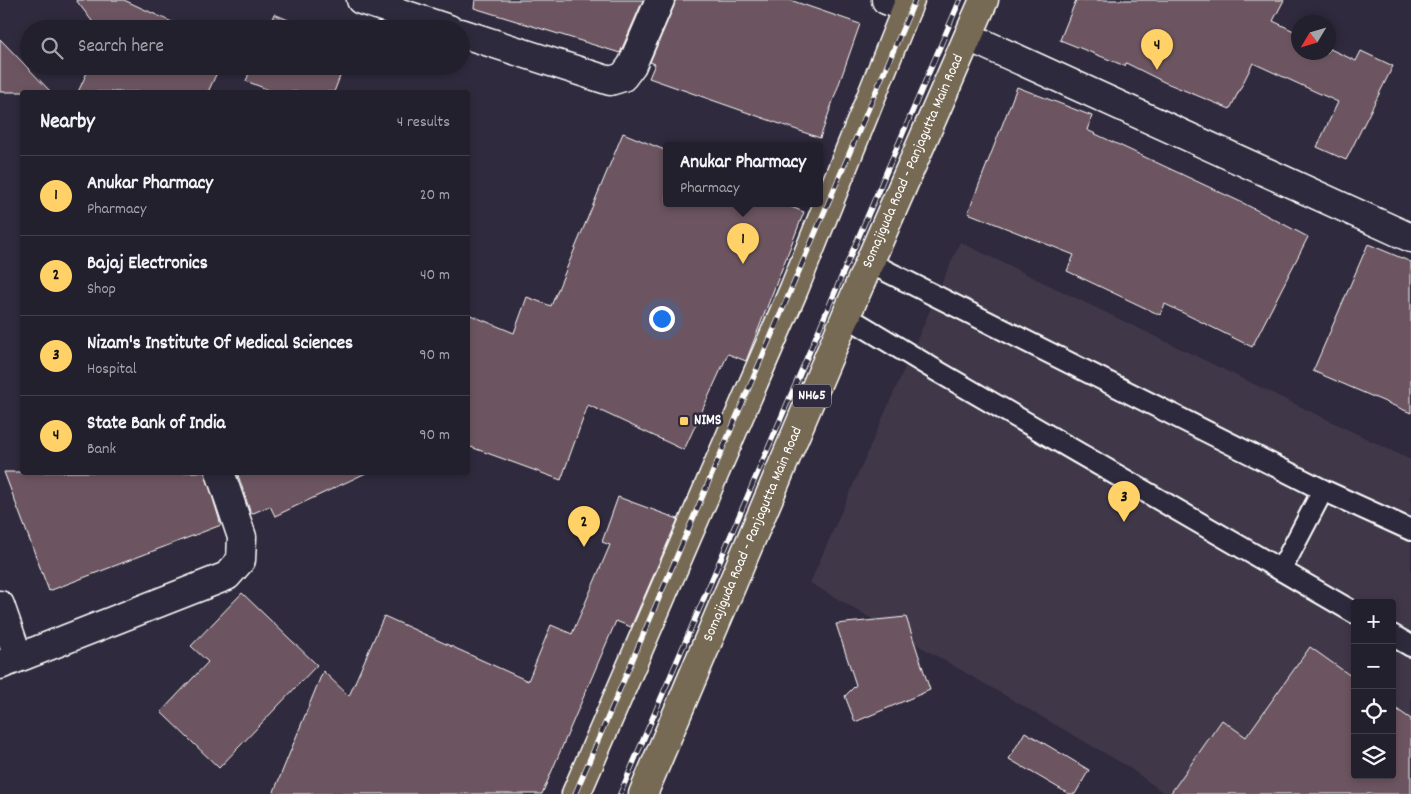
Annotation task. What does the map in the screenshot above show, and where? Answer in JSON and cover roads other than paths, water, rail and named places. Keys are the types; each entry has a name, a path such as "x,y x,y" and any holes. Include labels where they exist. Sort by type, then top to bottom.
{"highway":[{"name":"Somajiguda Road - Panjagutta Main Road","path":"643,794 846,316 984,0"},
{"path":"576,794 794,289 901,3"}],"street":[{"path":"361,0 422,20"},
{"path":"470,36 610,81 623,77 632,65 660,0"},
{"path":"969,37 1411,238"},
{"path":"0,605 9,661 227,576 240,560 242,537 221,475"}],"lane":[{"path":"870,263 1323,490 1411,530"},
{"path":"846,316 937,371 1351,611"},
{"path":"1281,570 1323,490"},
{"path":"1396,637 1411,646"}],"railway":[{"path":"575,794 915,0"},
{"path":"620,794 960,0"}],"place":[{"name":"State Bank of India","path":"1157,70"},
{"name":"Anukar Pharmacy","path":"743,264"},
{"name":"NIMS","path":"684,421"},
{"name":"Nizam's Institute Of Medical Sciences","path":"1124,522"},
{"name":"Bajaj Electronics","path":"584,547"}]}
